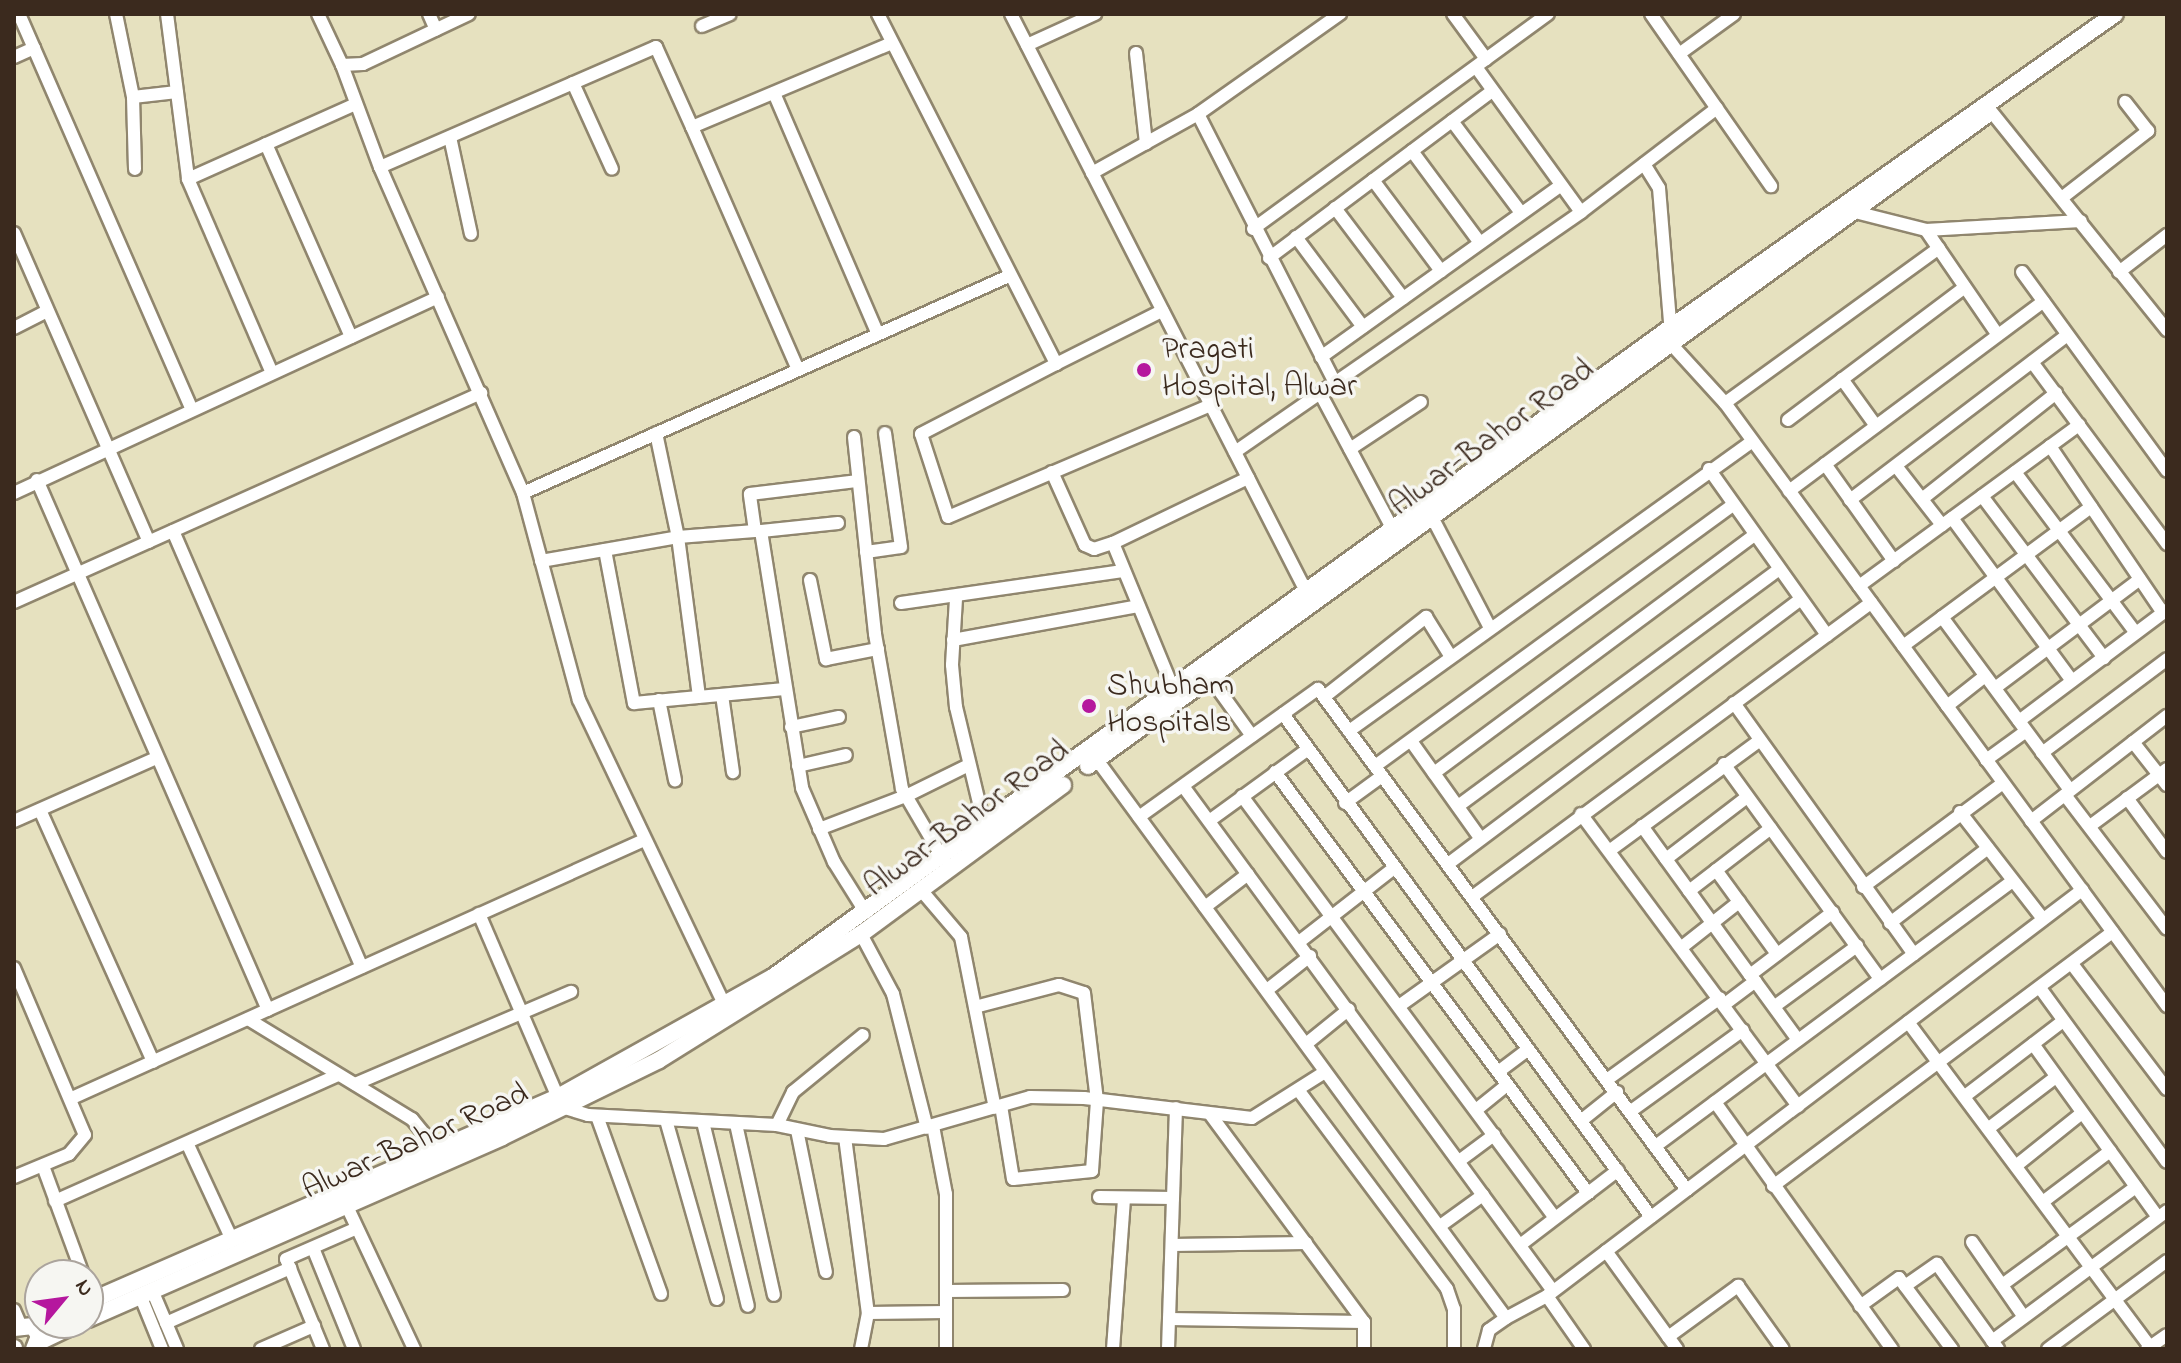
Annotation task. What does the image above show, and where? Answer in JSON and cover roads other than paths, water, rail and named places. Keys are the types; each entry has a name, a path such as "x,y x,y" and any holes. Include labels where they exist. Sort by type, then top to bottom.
{"main road":[{"name":"Alwar-Bahor Road","path":"104,1312 709,1032 861,934 1174,691 1432,517 1670,338 2115,14"},
{"name":"Alwar-Bahor Road","path":"104,1291 343,1199 438,1151 561,1103 725,1006 866,913 985,828 1211,679 1393,530 1855,212 1992,105"}],"street":[{"path":"19,14 192,410"},
{"path":"116,14 133,97 135,169"},
{"path":"167,14 188,179 272,373"},
{"path":"318,14 342,65 380,167 523,493 579,700 725,1006"},
{"path":"429,14 436,30"},
{"path":"342,65 363,64 469,14"},
{"path":"702,26 730,14"},
{"path":"878,14 1056,364"},
{"path":"1011,14 1310,599"},
{"path":"1027,45 1095,14"},
{"path":"1092,173 1198,114 1340,14"},
{"path":"1453,14 1481,63 1491,92 1581,212"},
{"path":"1253,229 1548,14"},
{"path":"1651,14 1771,186"},
{"path":"1679,54 1734,14"},
{"path":"692,127 892,43"},
{"path":"380,167 656,47 798,370"},
{"path":"14,57 34,48"},
{"path":"1136,53 1146,143"},
{"path":"573,83 612,169"},
{"path":"133,97 177,92"},
{"path":"1269,258 1491,92"},
{"path":"774,93 878,334"},
{"path":"2063,197 2148,131 2125,102"},
{"path":"188,179 356,104"},
{"path":"1992,105 2167,330"},
{"path":"1235,452 1581,212 1717,108"},
{"path":"1198,114 1253,229 1335,383"},
{"path":"1452,121 1521,213"},
{"path":"450,137 471,234"},
{"path":"266,144 351,337"},
{"path":"1412,151 1480,243"},
{"path":"1644,164 1659,188 1670,338 1725,403 2167,1006"},
{"path":"1373,180 1441,271"},
{"path":"1321,357 1561,185"},
{"path":"1335,208 1403,298"},
{"path":"1855,212 1926,230 2081,221"},
{"path":"1926,230 1998,335"},
{"path":"14,233 17,249 111,447 149,542"},
{"path":"2119,272 2167,235"},
{"path":"1296,237 1363,327"},
{"path":"1725,403 1939,248"},
{"path":"2022,272 2167,471"},
{"path":"523,493 1011,275"},
{"path":"1788,420 1965,287"},
{"path":"14,494 37,480 438,297"},
{"path":"1789,491 2043,302"},
{"path":"14,328 47,311"},
{"path":"1162,311 921,434 948,517 1210,405"},
{"path":"1850,500 2066,336"},
{"path":"2032,362 2167,544"},
{"path":"1842,379 1876,426"},
{"path":"14,602 481,393"},
{"path":"1320,393 1393,530"},
{"path":"1922,499 2056,393"},
{"path":"1350,449 1421,402"},
{"path":"1859,586 2079,425"},
{"path":"656,433 678,537 699,697"},
{"path":"866,552 901,547 885,433"},
{"path":"854,437 878,649 906,796 943,859"},
{"path":"1349,731 1752,441"},
{"path":"1986,760 2072,681 2165,611 2050,446"},
{"path":"1825,464 1894,561"},
{"path":"1896,466 1995,578 2072,681"},
{"path":"1709,469 1799,600 1827,635"},
{"path":"1052,472 1085,545 1094,549 1113,543 1248,478"},
{"path":"2015,472 2136,633"},
{"path":"37,480 268,1010"},
{"path":"858,481 750,494 798,766 819,829 866,913"},
{"path":"1982,496 2104,658"},
{"path":"1345,803 1411,741 1733,505"},
{"path":"1903,646 2091,507"},
{"path":"1432,517 1490,628"},
{"path":"541,561 678,537 838,523"},
{"path":"173,531 362,967"},
{"path":"1434,773 1754,535"},
{"path":"1113,543 1174,691"},
{"path":"605,550 634,703 784,689"},
{"path":"1458,806 1778,570"},
{"path":"901,603 956,599 1123,571"},
{"path":"1995,688 2140,579"},
{"path":"810,580 826,659 878,649"},
{"path":"956,599 953,640 956,707 967,766 985,828"},
{"path":"1448,864 1799,600"},
{"path":"1472,897 1871,603"},
{"path":"953,640 1138,606"},
{"path":"1324,697 1426,617 1451,657"},
{"path":"1942,617 2167,929"},
{"path":"2042,753 2167,659"},
{"path":"1947,706 1985,676"},
{"path":"1211,679 1252,736"},
{"path":"1139,817 1318,689 1657,1145 1687,1190"},
{"path":"722,695 733,772"},
{"path":"659,700 675,780"},
{"path":"1734,703 1914,954"},
{"path":"1283,714 1345,803 1651,1217"},
{"path":"2031,821 2167,716"},
{"path":"791,727 839,717"},
{"path":"1609,851 1760,740"},
{"path":"1411,741 1481,839"},
{"path":"2090,826 2127,798 2164,776 2133,742"},
{"path":"1209,821 1308,749"},
{"path":"798,766 846,755"},
{"path":"1094,756 1506,1318"},
{"path":"14,821 156,758"},
{"path":"1724,764 1880,979"},
{"path":"819,829 906,796 967,766"},
{"path":"1275,772 1588,1193"},
{"path":"1863,887 2003,783"},
{"path":"1183,786 1520,1245 1584,1349"},
{"path":"1242,796 1555,1218"},
{"path":"1666,859 1747,797"},
{"path":"2127,798 2167,852"},
{"path":"40,810 153,1062"},
{"path":"1960,812 2043,919"},
{"path":"1581,814 1723,1001 1798,1106"},
{"path":"1642,826 1750,975 1833,912"},
{"path":"1689,891 1771,828"},
{"path":"72,1098 644,840"},
{"path":"1890,923 1988,848"},
{"path":"1299,942 1394,868"},
{"path":"1716,870 1777,954"},
{"path":"1205,907 1248,874"},
{"path":"1657,1145 2013,881"},
{"path":"921,890 961,937 975,1007 1013,1179 1092,1171 1097,1101 1084,993 1059,985 975,1007"},
{"path":"1484,1349 1489,1330 1550,1293 2082,890"},
{"path":"1682,947 1739,902"},
{"path":"479,914 561,1103 597,1116 777,1125 845,1137 884,1139 1030,1097 1176,1108 1252,1118 1325,1072"},
{"path":"1773,1186 1941,1064 2113,932"},
{"path":"861,934 893,994 946,1194 946,1349"},
{"path":"1399,1006 1433,985 1500,934"},
{"path":"1775,1006 1857,946"},
{"path":"1267,990 1310,956"},
{"path":"2072,964 2167,1089"},
{"path":"14,968 72,1098 85,1135 80,1146 14,1177"},
{"path":"1608,1079 1755,981 1798,1040"},
{"path":"2040,988 2167,1162"},
{"path":"355,1084 571,992"},
{"path":"1306,1044 1349,1009"},
{"path":"248,1019 421,1126 438,1151"},
{"path":"1965,1096 2063,1021"},
{"path":"1908,1022 2070,1235 2149,1348 2167,1335"},
{"path":"1631,1111 1743,1030"},
{"path":"777,1125 793,1092 863,1035"},
{"path":"1905,1286 1937,1264 1995,1345 2024,1317 2163,1214 2136,1187 2033,1044"},
{"path":"1498,1072 1528,1049"},
{"path":"55,1201 188,1145 336,1076"},
{"path":"1989,1128 2056,1077"},
{"path":"1476,1110 1507,1085"},
{"path":"1299,1091 1447,1289 1454,1309 1454,1349"},
{"path":"1582,1120 1617,1092"},
{"path":"1715,1102 1744,1147 1892,1349"},
{"path":"1168,1349 1176,1108"},
{"path":"2017,1165 2082,1113"},
{"path":"1210,1114 1364,1322 1364,1349"},
{"path":"597,1116 661,1294"},
{"path":"666,1120 717,1299"},
{"path":"703,1122 748,1306"},
{"path":"736,1124 774,1295"},
{"path":"797,1130 826,1272"},
{"path":"1459,1161 1494,1135"},
{"path":"845,1137 868,1313 861,1349"},
{"path":"188,1145 232,1240"},
{"path":"2044,1201 2110,1151"},
{"path":"43,1166 77,1259"},
{"path":"1520,1245 1618,1170"},
{"path":"2002,1285 2136,1187"},
{"path":"1440,1226 1483,1195"},
{"path":"1099,1197 1173,1198"},
{"path":"1113,1349 1124,1198"},
{"path":"343,1199 414,1349"},
{"path":"323,1349 286,1259 357,1228"},
{"path":"1972,1242 2024,1317"},
{"path":"1172,1245 1306,1243"},
{"path":"313,1248 354,1349"},
{"path":"1606,1251 1677,1349"},
{"path":"2048,1349 2167,1261"},
{"path":"166,1323 290,1268"},
{"path":"1860,1306 1899,1278 1952,1349"},
{"path":"1668,1337 1738,1286 1783,1349"},
{"path":"946,1291 1063,1290"},
{"path":"146,1292 166,1323 177,1349"},
{"path":"146,1292 162,1349"},
{"path":"868,1313 946,1312"},
{"path":"1169,1319 1364,1322"},
{"path":"261,1349 314,1326"}],"place":[{"name":"Pragati Hospital, Alwar","path":"1144,370"},
{"name":"Shubham Hospitals","path":"1089,706"}]}
